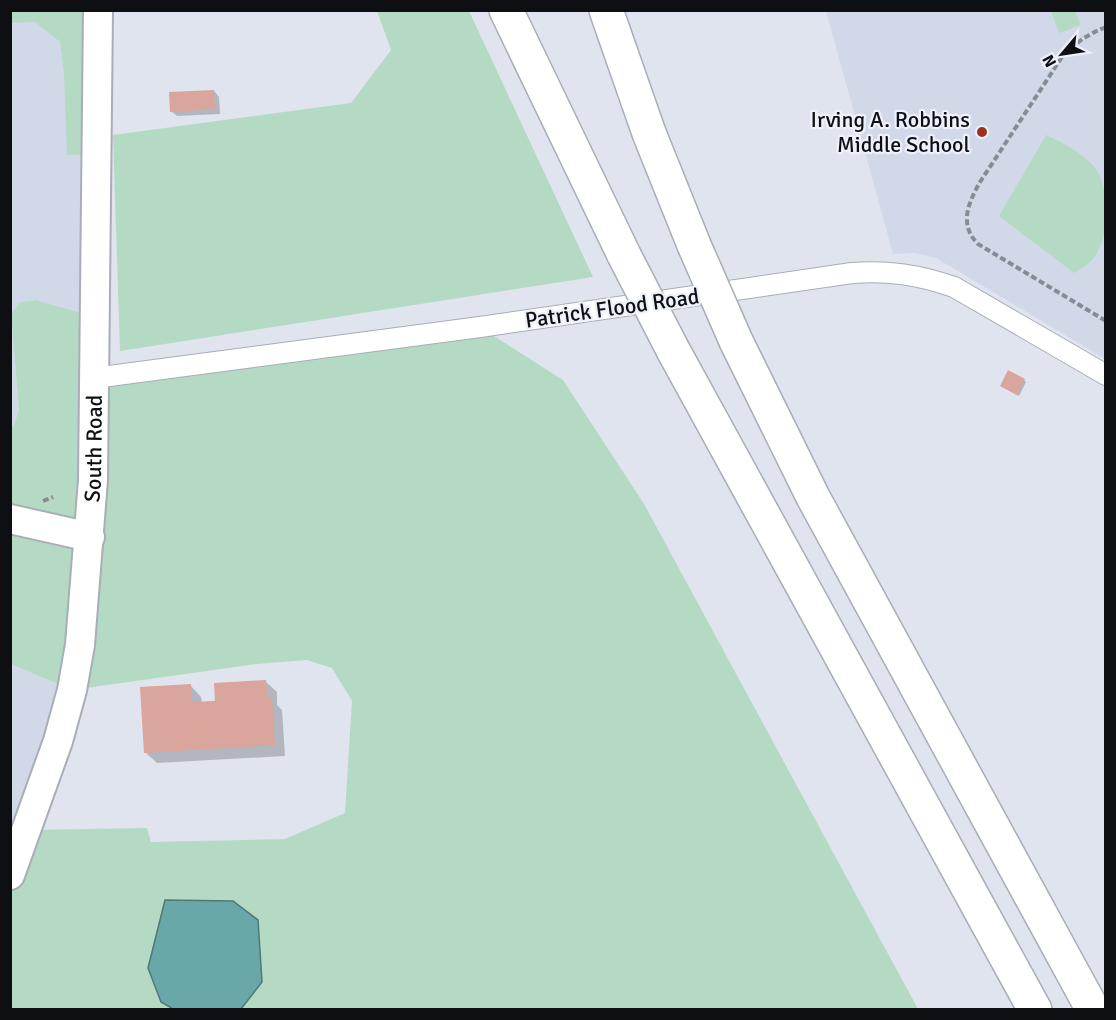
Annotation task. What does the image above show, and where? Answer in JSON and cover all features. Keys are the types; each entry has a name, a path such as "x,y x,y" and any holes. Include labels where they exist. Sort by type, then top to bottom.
{"highway":[{"path":"506,10 624,255 673,350 1035,1010"},
{"path":"608,14 649,134 736,341 813,497 1093,1010"}],"main road":[{"name":"South Road","path":"10,875 58,741 72,690 80,645 93,480 98,10"},
{"path":"10,519 90,537"}],"street":[{"name":"Patrick Flood Road","path":"94,378 878,271 928,278 954,287 1106,375"}],"path":[{"path":"1106,27 1088,34 1062,57 980,182 969,202 966,215 971,238 978,244 1106,321"}],"shaded area":[{"path":"10,11 98,11 96,154 67,155 64,75 60,42 35,22 11,23"},
{"path":"377,11 469,11 593,277 120,351 113,135 351,103 391,50"},
{"name":"Irving A. Robbins Middle School","path":"826,11 1105,11 1105,359 936,258 915,253 893,254"},
{"path":"1051,11 1075,11 1081,25 1059,33"},
{"path":"35,22 60,42 64,75 96,154 95,317 36,300 20,302 11,314 11,23"},
{"path":"1046,135 1088,160 1098,172 1105,193 1106,219 1101,244 1089,263 1074,273 999,216"},
{"path":"36,300 95,317 94,377 480,327 563,380 644,504 918,1009 241,1009 262,982 165,900 148,968 161,1002 173,1009 11,1010 11,875 27,830 147,828 151,842 285,839 345,813 352,701 332,668 307,660 256,664 72,690 11,664 10,428 14,425 19,410 11,314 20,302"},
{"path":"11,314 19,410 11,428"},
{"path":"11,664 72,690 11,875"},
{"path":"165,900 233,901 258,920 262,982 241,1009 173,1009 161,1002 148,968"}],"building":[{"path":"214,90 215,109 170,112 169,92"},
{"path":"1008,370 1025,379 1017,395 1000,386"},
{"path":"266,680 267,697 272,697 275,745 144,753 140,687 191,684 192,702 215,701 214,683"}],"place":[{"name":"Irving A. Robbins Middle School","path":"982,132"}]}
